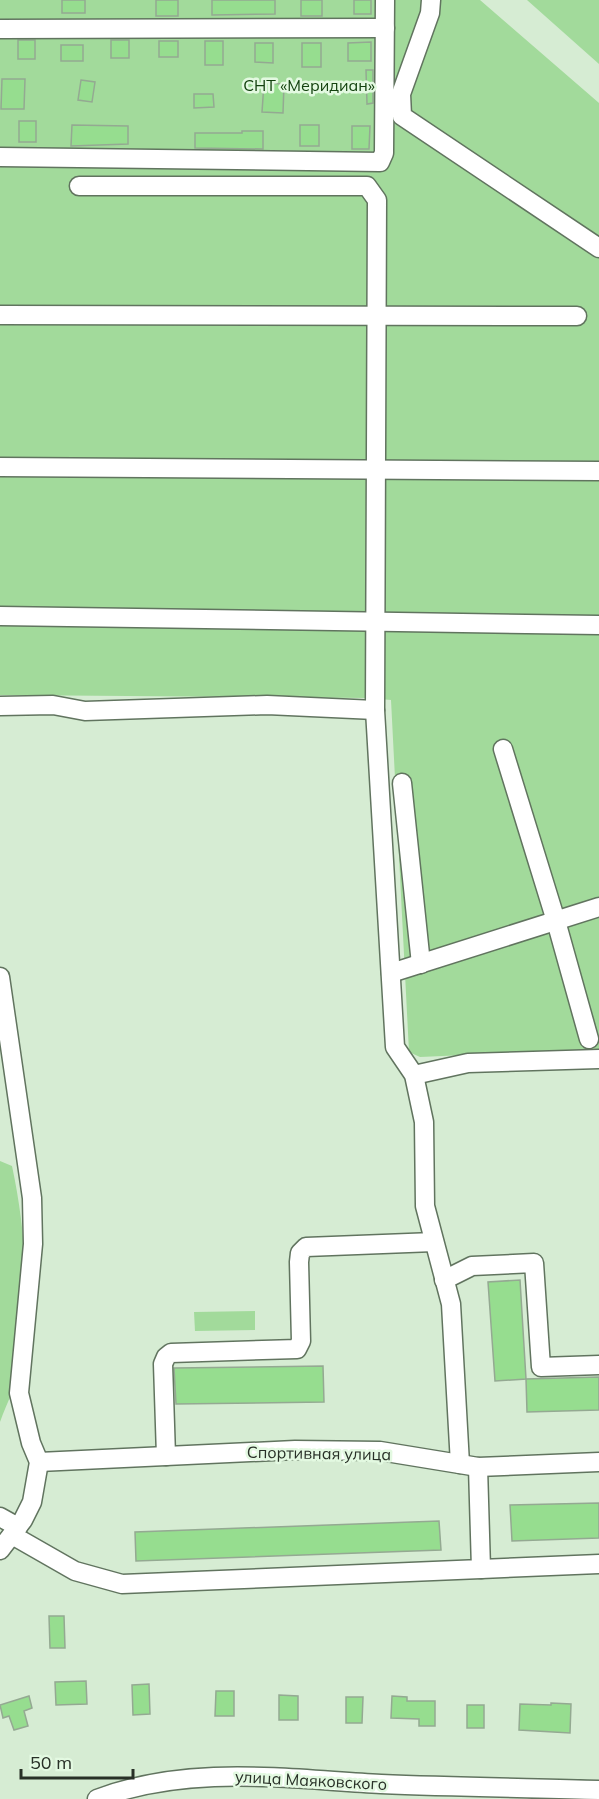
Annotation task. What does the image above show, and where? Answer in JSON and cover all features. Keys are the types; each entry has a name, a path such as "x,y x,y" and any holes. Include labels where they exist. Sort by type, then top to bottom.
{"street":[{"path":"0,157 380,162 384,153 385,0"},
{"path":"431,0 430,13 401,94 402,116 599,248"},
{"path":"0,29 385,28"},
{"path":"79,186 367,186 377,200 375,710 395,1047 414,1076 424,1122 425,1206 451,1304 460,1464"},
{"path":"0,315 577,316"},
{"path":"0,467 599,471"},
{"path":"0,616 599,625"},
{"path":"0,706 53,705 85,711 267,705 375,710"},
{"path":"503,749 556,921 589,1039"},
{"path":"402,783 421,964"},
{"path":"391,973 599,907"},
{"path":"0,977 32,1198 33,1244 19,1393 31,1443 39,1462 32,1502 15,1531 0,1550"},
{"path":"414,1076 468,1063 599,1059"},
{"path":"166,1456 163,1364 171,1353 297,1349 301,1341 299,1262 300,1253 306,1247 434,1242"},
{"path":"444,1280 472,1266 534,1263 541,1367 599,1365"},
{"name":"Спортивная улица","path":"39,1462 295,1450 369,1451 478,1467 599,1462"},
{"path":"478,1467 481,1569"},
{"path":"0,1517 15,1531 75,1570 122,1584 599,1564"},
{"name":"улица Маяковского","path":"97,1799 162,1781 216,1776 452,1787 599,1790"}],"green space":[{"name":"СНТ «Меридиан»","path":"0,0 480,0 599,103 599,1049 420,1057 409,1052 391,700 0,695"},
{"path":"527,0 599,0 599,64"},
{"path":"0,1161 12,1166 23,1237 26,1309 23,1357 0,1422"},
{"path":"255,1311 255,1330 195,1331 194,1312"}],"building":[{"path":"62,0 85,0 85,13 62,13"},
{"path":"156,0 178,0 178,16 156,16"},
{"path":"212,0 275,0 275,14 212,15"},
{"path":"301,0 322,0 322,16 301,16"},
{"path":"354,0 371,0 371,14 354,14"},
{"path":"18,40 35,40 35,59 18,59"},
{"path":"111,40 129,40 129,58 111,58"},
{"path":"159,41 178,41 178,57 159,57"},
{"path":"205,41 223,41 223,65 205,65"},
{"path":"371,42 371,61 348,61 348,43"},
{"path":"255,43 273,43 273,63 255,62"},
{"path":"302,43 321,43 321,67 302,67"},
{"path":"61,45 83,45 83,61 61,61"},
{"path":"366,70 373,70 373,103 367,104"},
{"path":"2,79 25,79 24,109 1,109"},
{"path":"81,80 95,82 92,102 78,100"},
{"path":"264,83 284,84 283,113 262,112"},
{"path":"194,94 213,94 214,107 194,108"},
{"path":"19,121 36,121 36,142 19,142"},
{"path":"72,125 128,126 128,144 71,146"},
{"path":"300,125 319,125 319,146 300,146"},
{"path":"352,126 370,126 369,149 352,149"},
{"path":"242,131 263,131 263,149 195,148 195,133 242,133"},
{"path":"520,1280 526,1379 495,1381 488,1282"},
{"path":"323,1366 324,1402 176,1404 174,1368"},
{"path":"599,1377 599,1410 527,1412 526,1379"},
{"path":"599,1503 599,1538 512,1541 510,1505"},
{"path":"439,1521 441,1550 136,1561 135,1532"},
{"path":"49,1616 64,1616 65,1648 50,1648"},
{"path":"86,1681 87,1704 56,1705 55,1682"},
{"path":"149,1684 150,1714 133,1715 132,1685"},
{"path":"216,1691 234,1691 234,1716 215,1716"},
{"path":"279,1695 298,1696 298,1720 279,1720"},
{"path":"29,1696 32,1708 24,1711 28,1726 14,1730 9,1716 3,1718 0,1705"},
{"path":"392,1696 407,1697 407,1701 435,1701 435,1726 419,1726 419,1719 391,1718"},
{"path":"346,1697 363,1697 362,1723 346,1723"},
{"path":"551,1703 571,1704 570,1733 519,1730 520,1704 551,1705"},
{"path":"467,1705 484,1705 484,1728 467,1728"}]}
